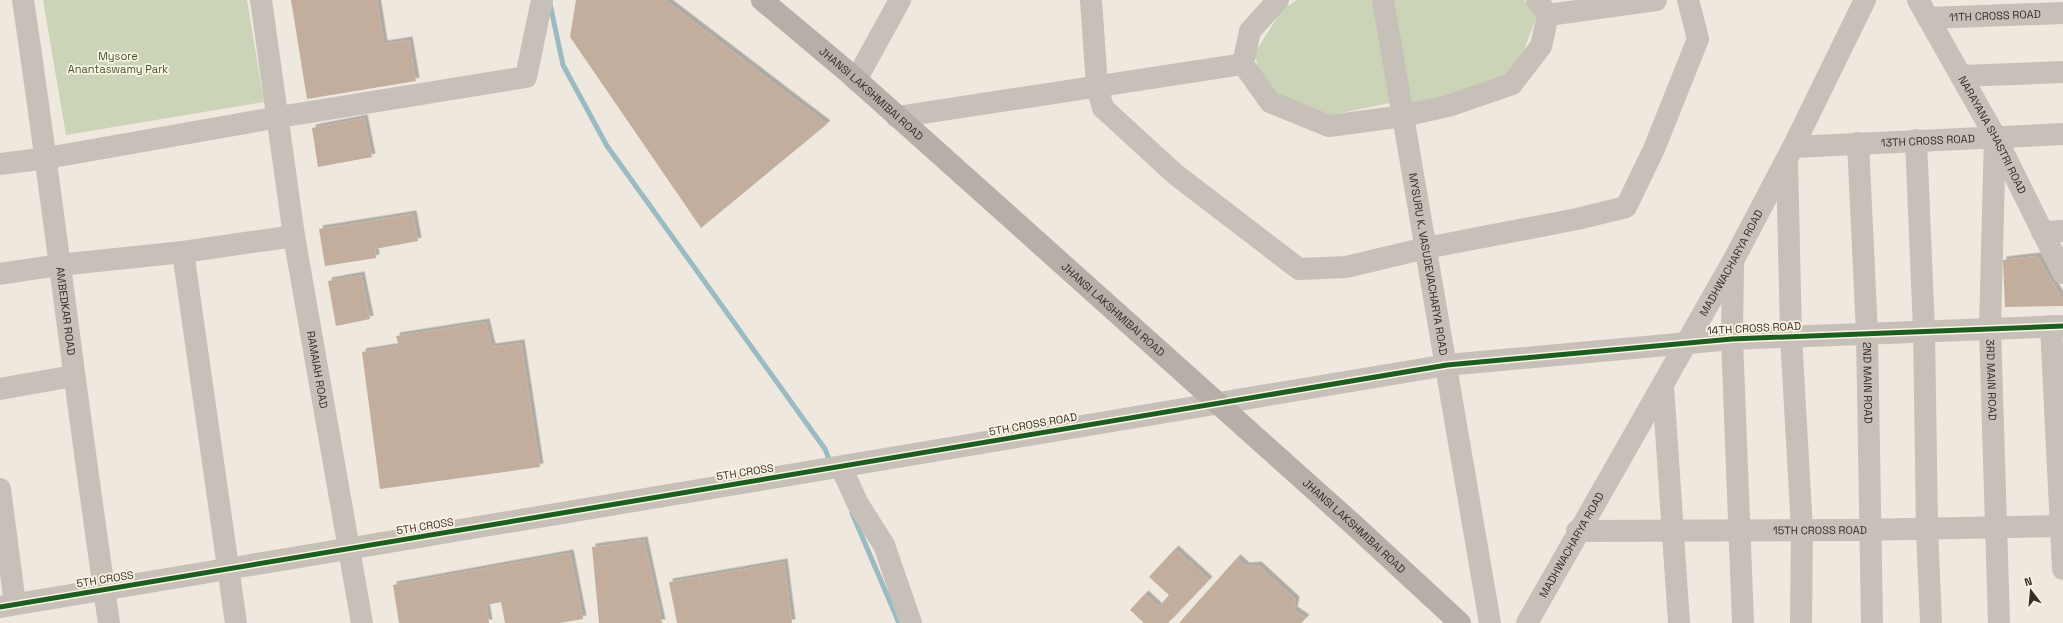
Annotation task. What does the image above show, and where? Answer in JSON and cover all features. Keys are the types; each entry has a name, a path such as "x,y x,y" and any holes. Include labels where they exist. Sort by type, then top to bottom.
{"main road":[{"name":"JHANSI LAKSHMIBAI ROAD","path":"762,0 856,80 1216,404 1355,526 1460,623"}],"street":[{"name":"AMBEDKAR ROAD","path":"23,0 47,158 73,376 109,623"},
{"name":"RAMAIAH ROAD","path":"261,0 279,116 294,236 362,623"},
{"path":"0,164 47,158 279,116 526,77 542,0"},
{"path":"856,80 900,0"},
{"path":"1091,0 1097,86 1103,108 1170,169 1299,270 1346,267 1426,248 1578,219 1626,207 1654,149 1698,39 1688,0"},
{"path":"1278,0 1250,31 1243,64 1270,102 1329,126 1403,116 1448,106 1512,84 1541,46 1543,8 1656,0"},
{"name":"MYSURU K. VASUDEVACHARYA ROAD","path":"1384,0 1490,623"},
{"name":"MADHWACHARYA ROAD","path":"1527,623 1733,261 1790,152 1865,0"},
{"name":"11TH CROSS ROAD","path":"1923,9 2063,13"},
{"name":"NARAYANA SHASTRI ROAD","path":"1923,9 1995,136 2053,232 2063,273"},
{"path":"897,117 1243,64"},
{"path":"1961,76 2063,72"},
{"name":"13TH CROSS ROAD","path":"1790,152 1858,143 2063,134"},
{"name":"3RD MAIN ROAD","path":"1995,136 1990,328 1999,623"},
{"path":"1916,140 1924,330 1927,529 1931,623"},
{"name":"2ND MAIN ROAD","path":"1858,143 1867,333 1872,623"},
{"path":"1790,152 1791,336 1802,530 1801,623"},
{"path":"0,274 59,265 183,252 294,236"},
{"path":"183,252 236,623"},
{"path":"1733,261 1732,338 1743,623"},
{"path":"2057,326 2063,570"},
{"name":"14TH CROSS ROAD","path":"1446,365 1732,338 2057,326"},
{"name":"5TH CROSS ROAD","path":"847,466 1446,365"},
{"path":"0,390 73,376"},
{"path":"1663,386 1679,623"},
{"path":"847,466 858,504 884,545 911,623"},
{"name":"5TH CROSS","path":"7,605 847,466"},
{"path":"0,489 7,605"},
{"name":"15TH CROSS ROAD","path":"1578,531 1871,530 2062,526"}],"green space":[{"name":"Mysore Anantaswamy Park","path":"43,0 247,0 264,102 66,135"},
{"path":"1297,0 1373,0 1390,103 1331,115 1266,90 1254,54 1282,10"},
{"path":"1393,0 1524,0 1537,16 1522,55 1499,82 1411,105"}],"building":[{"path":"291,0 377,0 384,44 409,40 416,81 307,99"},
{"path":"576,0 665,0 827,124 701,228 570,37"},
{"path":"364,118 372,157 318,167 312,128"},
{"path":"413,214 418,241 375,249 376,258 325,266 319,229"},
{"path":"2037,256 2063,300 2063,306 2005,307 2003,260"},
{"path":"361,275 370,319 336,326 328,281"},
{"path":"486,322 492,347 521,343 540,467 380,489 362,352 399,346 396,336"},
{"path":"644,540 662,623 599,623 592,547"},
{"path":"1175,549 1209,580 1168,623 1144,623 1130,610 1145,594 1159,607 1169,595 1149,577"},
{"path":"570,553 583,619 560,623 505,623 501,602 486,605 489,623 399,623 393,585"},
{"path":"1237,558 1246,566 1258,565 1296,600 1294,610 1306,618 1301,623 1179,623"},
{"path":"784,562 792,623 677,623 669,582"}],"waterway":[{"path":"550,4 563,65 607,146 825,449 831,464"},
{"path":"852,513 899,623"}],"cycle path":[{"path":"0,607 1447,365 1732,339 2063,326"}]}
